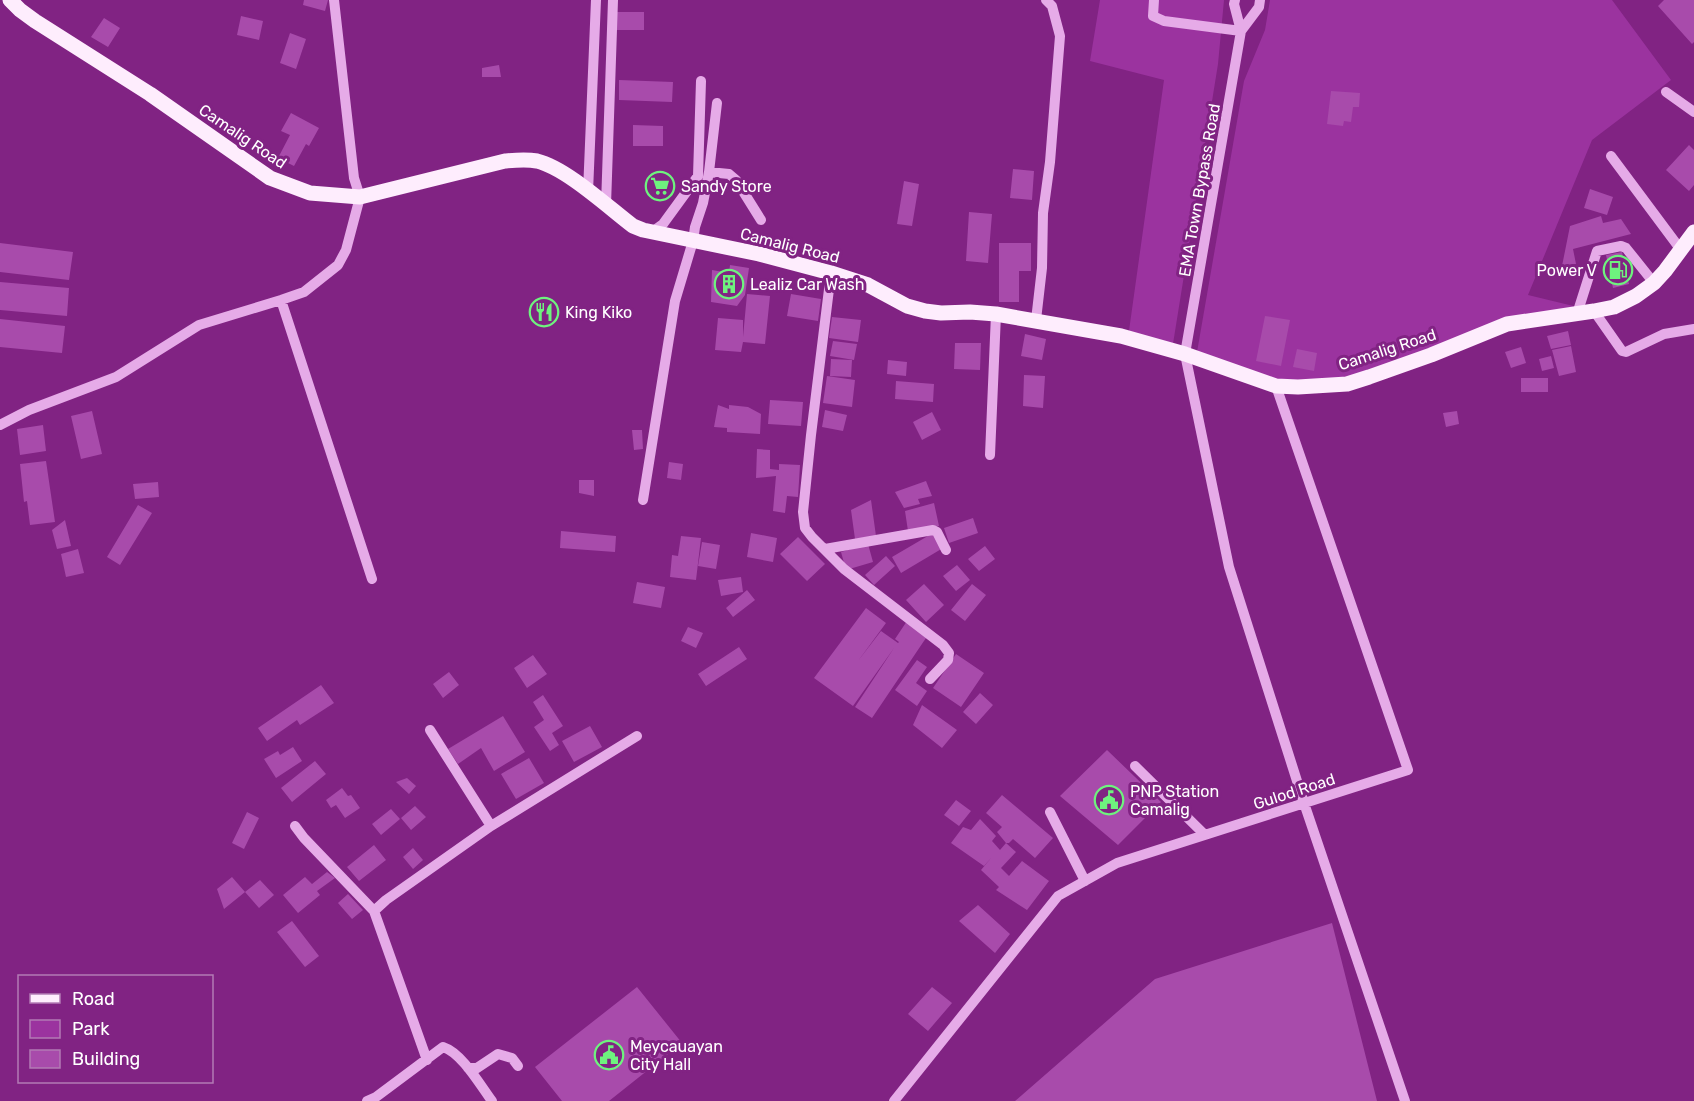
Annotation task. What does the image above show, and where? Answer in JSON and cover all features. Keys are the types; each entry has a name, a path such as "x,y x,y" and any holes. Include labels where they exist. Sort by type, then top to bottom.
{"main road":[{"name":"Camalig Road","path":"10,0 35,21 150,94 270,178 310,193 360,197 505,161 523,159 539,161 558,168 633,226 652,232 759,254 831,273 868,285 907,306 925,311 996,314 1121,336 1185,354 1276,386 1347,384 1431,355 1507,324 1614,307 1636,296 1654,283 1694,232"}],"street":[{"path":"0,425 29,410 116,377 199,325 304,291 338,265 346,250 360,197 354,178 334,0"},
{"path":"588,192 596,0"},
{"path":"606,205 613,0"},
{"path":"1036,320 1042,268 1043,213 1050,162 1060,36 1052,6 1046,0"},
{"path":"1154,0 1153,16 1164,21 1241,31"},
{"name":"EMA Town Bypass Road","path":"1185,354 1241,31 1235,0"},
{"name":"EMA Town Bypass Road","path":"1241,31 1259,8 1260,0"},
{"path":"652,232 663,224 698,176 701,81"},
{"path":"1666,92 1694,112"},
{"path":"643,500 675,301 703,203 717,103"},
{"path":"1611,156 1681,250"},
{"path":"709,172 729,174 736,180 761,220"},
{"path":"1577,314 1597,252 1621,246 1626,248 1654,283"},
{"path":"831,273 803,512 805,528 844,569 949,652 948,660 930,679"},
{"path":"281,300 372,579"},
{"path":"1594,311 1622,351 1626,352 1664,334 1694,329"},
{"path":"990,455 996,314"},
{"path":"1185,354 1229,567 1304,803 1405,1101"},
{"name":"Gulod Road","path":"894,1101 1058,896 1117,863 1408,770 1276,386"},
{"path":"825,549 933,530 946,550"},
{"path":"430,730 491,826"},
{"path":"374,911 386,900 491,826 637,736"},
{"path":"1136,766 1205,835"},
{"path":"1050,812 1085,881"},
{"path":"295,826 374,911 427,1060"},
{"path":"367,1101 376,1097 443,1047 450,1050 468,1068 492,1101"},
{"path":"468,1068 477,1068 498,1054 512,1058 518,1066"}],"green space":[{"path":"1100,0 1224,0 1218,64 1172,350 1128,338 1164,80 1090,61"},
{"path":"1270,0 1612,0 1671,80 1592,140 1528,295 1594,311 1507,324 1369,377 1298,387 1196,358 1244,81 1265,30"}],"building":[{"path":"304,0 328,0 325,11 303,5"},
{"path":"1664,0 1694,0 1694,42 1692,44 1658,6"},
{"path":"617,12 644,12 644,30 617,30"},
{"path":"241,16 263,21 259,40 237,35"},
{"path":"104,18 120,28 108,47 91,37"},
{"path":"290,33 306,39 296,69 280,63"},
{"path":"499,65 501,77 482,77 482,68"},
{"path":"619,80 673,82 672,102 619,100"},
{"path":"1331,91 1360,93 1359,107 1353,107 1351,122 1344,121 1343,126 1327,124"},
{"path":"291,113 319,128 309,146 306,144 294,166 278,158 290,135 281,131"},
{"path":"633,125 663,126 663,146 633,146"},
{"path":"1689,145 1694,150 1694,185 1689,191 1666,170"},
{"path":"1013,169 1034,171 1032,200 1010,198"},
{"path":"904,181 919,184 912,226 897,224"},
{"path":"1590,189 1613,197 1607,215 1584,208"},
{"path":"969,212 992,214 988,263 966,261"},
{"path":"1601,216 1603,223 1621,219 1631,234 1573,249 1576,264 1562,266 1570,226"},
{"path":"0,243 73,252 69,280 0,272"},
{"path":"999,243 1031,243 1031,271 1019,271 1019,302 999,302"},
{"name":"Power V","path":"1622,252 1629,284 1613,288 1606,255"},
{"name":"Lealiz Car Wash","path":"730,265 749,268 745,295 737,306 711,302 712,270 729,273"},
{"path":"0,282 69,288 67,316 0,310"},
{"path":"747,294 770,296 765,344 743,342 741,352 715,350 718,318 743,320 743,337"},
{"path":"791,294 821,299 818,321 787,316"},
{"path":"1265,316 1290,320 1281,366 1256,361"},
{"path":"832,317 861,320 858,342 829,338"},
{"path":"0,319 65,326 62,353 0,347"},
{"path":"1568,331 1571,345 1551,349 1547,336"},
{"path":"1025,334 1046,339 1042,360 1021,356"},
{"path":"833,341 857,344 854,360 830,356"},
{"path":"955,343 981,343 980,370 954,369"},
{"path":"1571,346 1576,372 1559,376 1552,350"},
{"path":"1521,347 1526,363 1511,368 1505,352"},
{"path":"1297,349 1317,353 1314,371 1293,367"},
{"path":"1551,356 1554,368 1542,371 1539,359"},
{"path":"831,359 852,360 851,377 830,376"},
{"path":"888,360 907,362 906,376 887,374"},
{"path":"1024,375 1045,376 1043,408 1023,406"},
{"path":"827,376 855,380 852,407 823,403"},
{"path":"1521,378 1548,378 1548,392 1521,392"},
{"path":"896,381 934,384 933,402 895,399"},
{"path":"770,400 803,402 801,426 768,424"},
{"path":"718,405 729,409 729,405 748,407 761,414 760,434 727,432 727,428 714,427"},
{"path":"825,410 847,415 843,431 822,427"},
{"path":"92,411 102,454 81,459 71,416"},
{"path":"1457,411 1459,424 1446,427 1443,413"},
{"path":"932,412 941,430 922,440 913,422"},
{"path":"43,425 46,451 20,455 17,429"},
{"path":"632,430 642,430 643,449 634,450"},
{"path":"757,449 770,450 770,469 779,470 779,464 800,465 798,497 787,496 785,513 773,511 776,476 756,478"},
{"path":"46,461 55,522 30,525 27,501 24,502 20,464"},
{"path":"669,462 683,464 681,480 667,478"},
{"path":"579,480 594,480 594,496 579,493"},
{"path":"926,481 932,496 918,499 920,504 904,508 895,492"},
{"path":"158,482 159,497 135,499 133,484"},
{"path":"871,500 876,536 855,539 851,510"},
{"path":"934,503 939,526 908,531 905,511"},
{"path":"138,505 152,513 120,565 107,557"},
{"path":"973,518 978,533 949,543 944,528"},
{"path":"65,520 71,546 57,549 52,530"},
{"path":"561,531 616,536 615,552 560,548"},
{"path":"751,533 777,538 773,562 747,557"},
{"path":"933,533 943,548 901,573 892,557"},
{"path":"681,536 701,538 696,580 670,577 672,555 678,556"},
{"path":"798,537 825,564 807,581 780,554"},
{"path":"702,542 720,545 716,569 698,566"},
{"path":"868,544 873,562 846,570 841,552"},
{"path":"985,546 995,559 979,571 968,559"},
{"path":"78,549 84,573 66,577 61,554"},
{"path":"886,556 895,566 874,585 865,575"},
{"path":"957,565 970,580 956,591 943,576"},
{"path":"741,577 743,592 721,596 718,580"},
{"path":"637,582 665,587 661,608 633,603"},
{"path":"924,584 944,605 926,622 906,600"},
{"path":"972,584 986,595 965,621 951,610"},
{"path":"747,590 755,600 733,617 726,608"},
{"path":"866,608 886,623 858,661 881,631 898,643 895,639 907,621 928,635 872,718 855,707 894,648 853,706 814,678"},
{"path":"688,627 703,633 696,648 681,641"},
{"path":"739,647 747,659 706,686 698,674"},
{"path":"956,654 984,673 961,707 933,688"},
{"path":"533,655 547,674 527,688 514,668"},
{"path":"917,660 927,667 916,683 927,691 917,706 895,690"},
{"path":"449,672 459,685 443,698 433,684"},
{"path":"321,685 334,703 300,725 297,720 267,741 258,728"},
{"path":"980,693 993,705 976,724 963,712"},
{"path":"543,695 563,726 552,733 559,745 550,751 534,727 544,720 533,702"},
{"path":"922,705 957,730 942,748 913,725"},
{"path":"503,716 525,752 494,771 481,748 458,764 448,749"},
{"path":"590,726 602,747 574,762 562,741"},
{"path":"293,747 302,761 276,778 264,759 278,751 280,755"},
{"path":"1107,750 1161,802 1118,845 1060,796"},
{"path":"529,758 544,783 516,799 501,774"},
{"path":"315,761 326,774 292,802 281,788"},
{"path":"407,778 416,786 409,794 396,782"},
{"path":"342,788 348,796 351,795 360,808 345,818 336,805 331,808 326,800"},
{"path":"1002,795 1053,838 1035,858 1013,839 1006,843 997,832 1002,827 986,813"},
{"path":"956,800 971,811 959,826 944,815"},
{"path":"415,806 426,817 411,830 401,818"},
{"path":"391,809 400,819 381,835 372,824"},
{"path":"247,812 259,818 244,849 232,843"},
{"path":"980,819 996,836 992,841 1000,850 1006,843 1016,852 1001,868 1009,876 1022,861 1049,881 1027,910 996,890 999,887 981,870 992,857 984,866 951,843 963,827 971,830"},
{"path":"374,845 386,860 359,881 347,867"},
{"path":"413,848 423,860 413,869 403,857"},
{"path":"327,872 335,878 317,891 320,895 298,913 283,895 305,877 312,884"},
{"path":"232,877 245,892 224,909 217,889"},
{"path":"260,880 274,895 259,908 245,892"},
{"path":"348,894 363,910 352,919 338,903"},
{"path":"978,905 1010,934 995,953 959,921"},
{"path":"292,921 319,956 305,967 277,932"},
{"path":"1332,923 1377,1101 1015,1101 1155,979"},
{"name":"Meycauayan City Hall","path":"637,987 682,1043 609,1101 562,1101 535,1067"},
{"path":"932,987 952,1003 928,1031 908,1014"}],"place":[{"name":"Sandy Store","path":"660,186"},
{"name":"Power V","path":"1618,270"},
{"name":"Lealiz Car Wash","path":"729,284"},
{"name":"King Kiko","path":"544,312"},
{"name":"PNP Station Camalig","path":"1109,800"},
{"name":"Meycauayan City Hall","path":"609,1055"}]}
